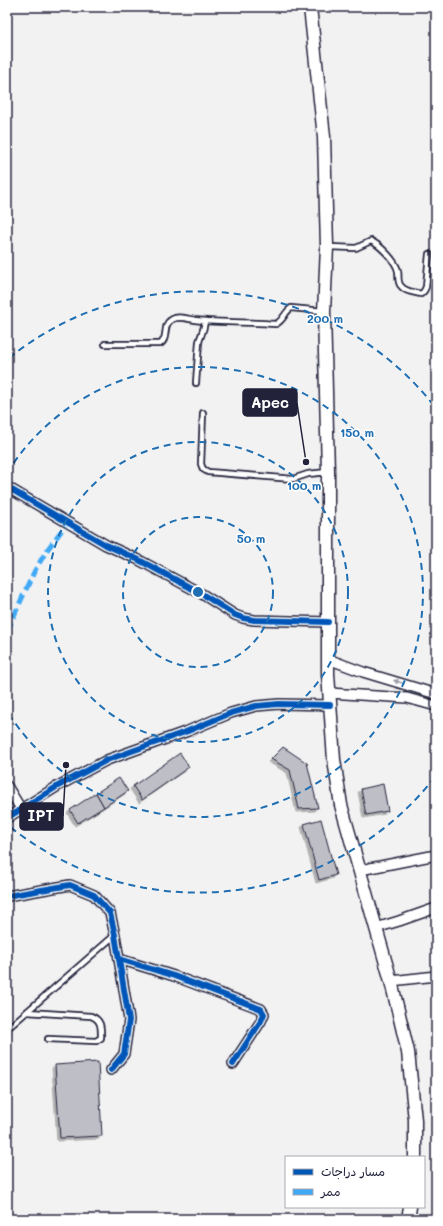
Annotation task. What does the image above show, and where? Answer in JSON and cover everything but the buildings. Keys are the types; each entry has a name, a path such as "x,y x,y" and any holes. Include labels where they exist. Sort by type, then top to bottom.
{"main road":[{"path":"310,7 323,126 327,247 324,312 328,472 328,659 329,699 334,760 341,805 391,981 408,1052 415,1120 415,1156"},
{"path":"408,1219 410,1208"}],"street":[{"path":"7,487 106,545 137,559 202,594 235,615 254,620 328,622"},
{"path":"328,659 363,672 436,694"},
{"path":"7,818 86,770 112,758 188,731 231,713 256,706 329,699 407,698 436,706"},
{"path":"7,786 21,809"},
{"path":"360,870 436,855"},
{"path":"7,896 70,885 94,895 110,913 129,1020 124,1054 111,1070"},
{"path":"376,928 436,908"},
{"path":"119,960 174,976 261,1009 264,1014 261,1021 233,1064"},
{"path":"391,981 436,976"}],"lane":[{"path":"327,247 356,248 371,241 376,243 395,263 398,270 398,281 400,286 405,290 421,294 426,287 429,254"},
{"path":"105,344 160,344 165,339 170,320 178,317 204,321 276,324 281,322 286,311 291,308 324,312"},
{"path":"196,383 199,342 203,332 204,321"},
{"path":"203,413 201,464 203,469 208,472 292,479 308,474 328,472"},
{"path":"7,1029 115,935"},
{"path":"27,1012 91,1016 96,1018 101,1025 101,1038 96,1041 48,1039"}],"marked path":[{"path":"7,631 34,572 47,550 68,522"}],"cycle path":[{"path":"7,487 106,545 137,559 202,594 235,615 254,620 328,622"},
{"path":"7,818 58,786 107,760 188,731 231,713 256,706 279,704 330,705"},
{"path":"7,896 70,885 94,895 110,913 129,1020 124,1054 111,1070"},
{"path":"119,959 174,976 261,1009 264,1014 261,1021 233,1064"}],"place":[{"name":"Apec","path":"306,462"},
{"name":"IPT","path":"66,765"}]}
